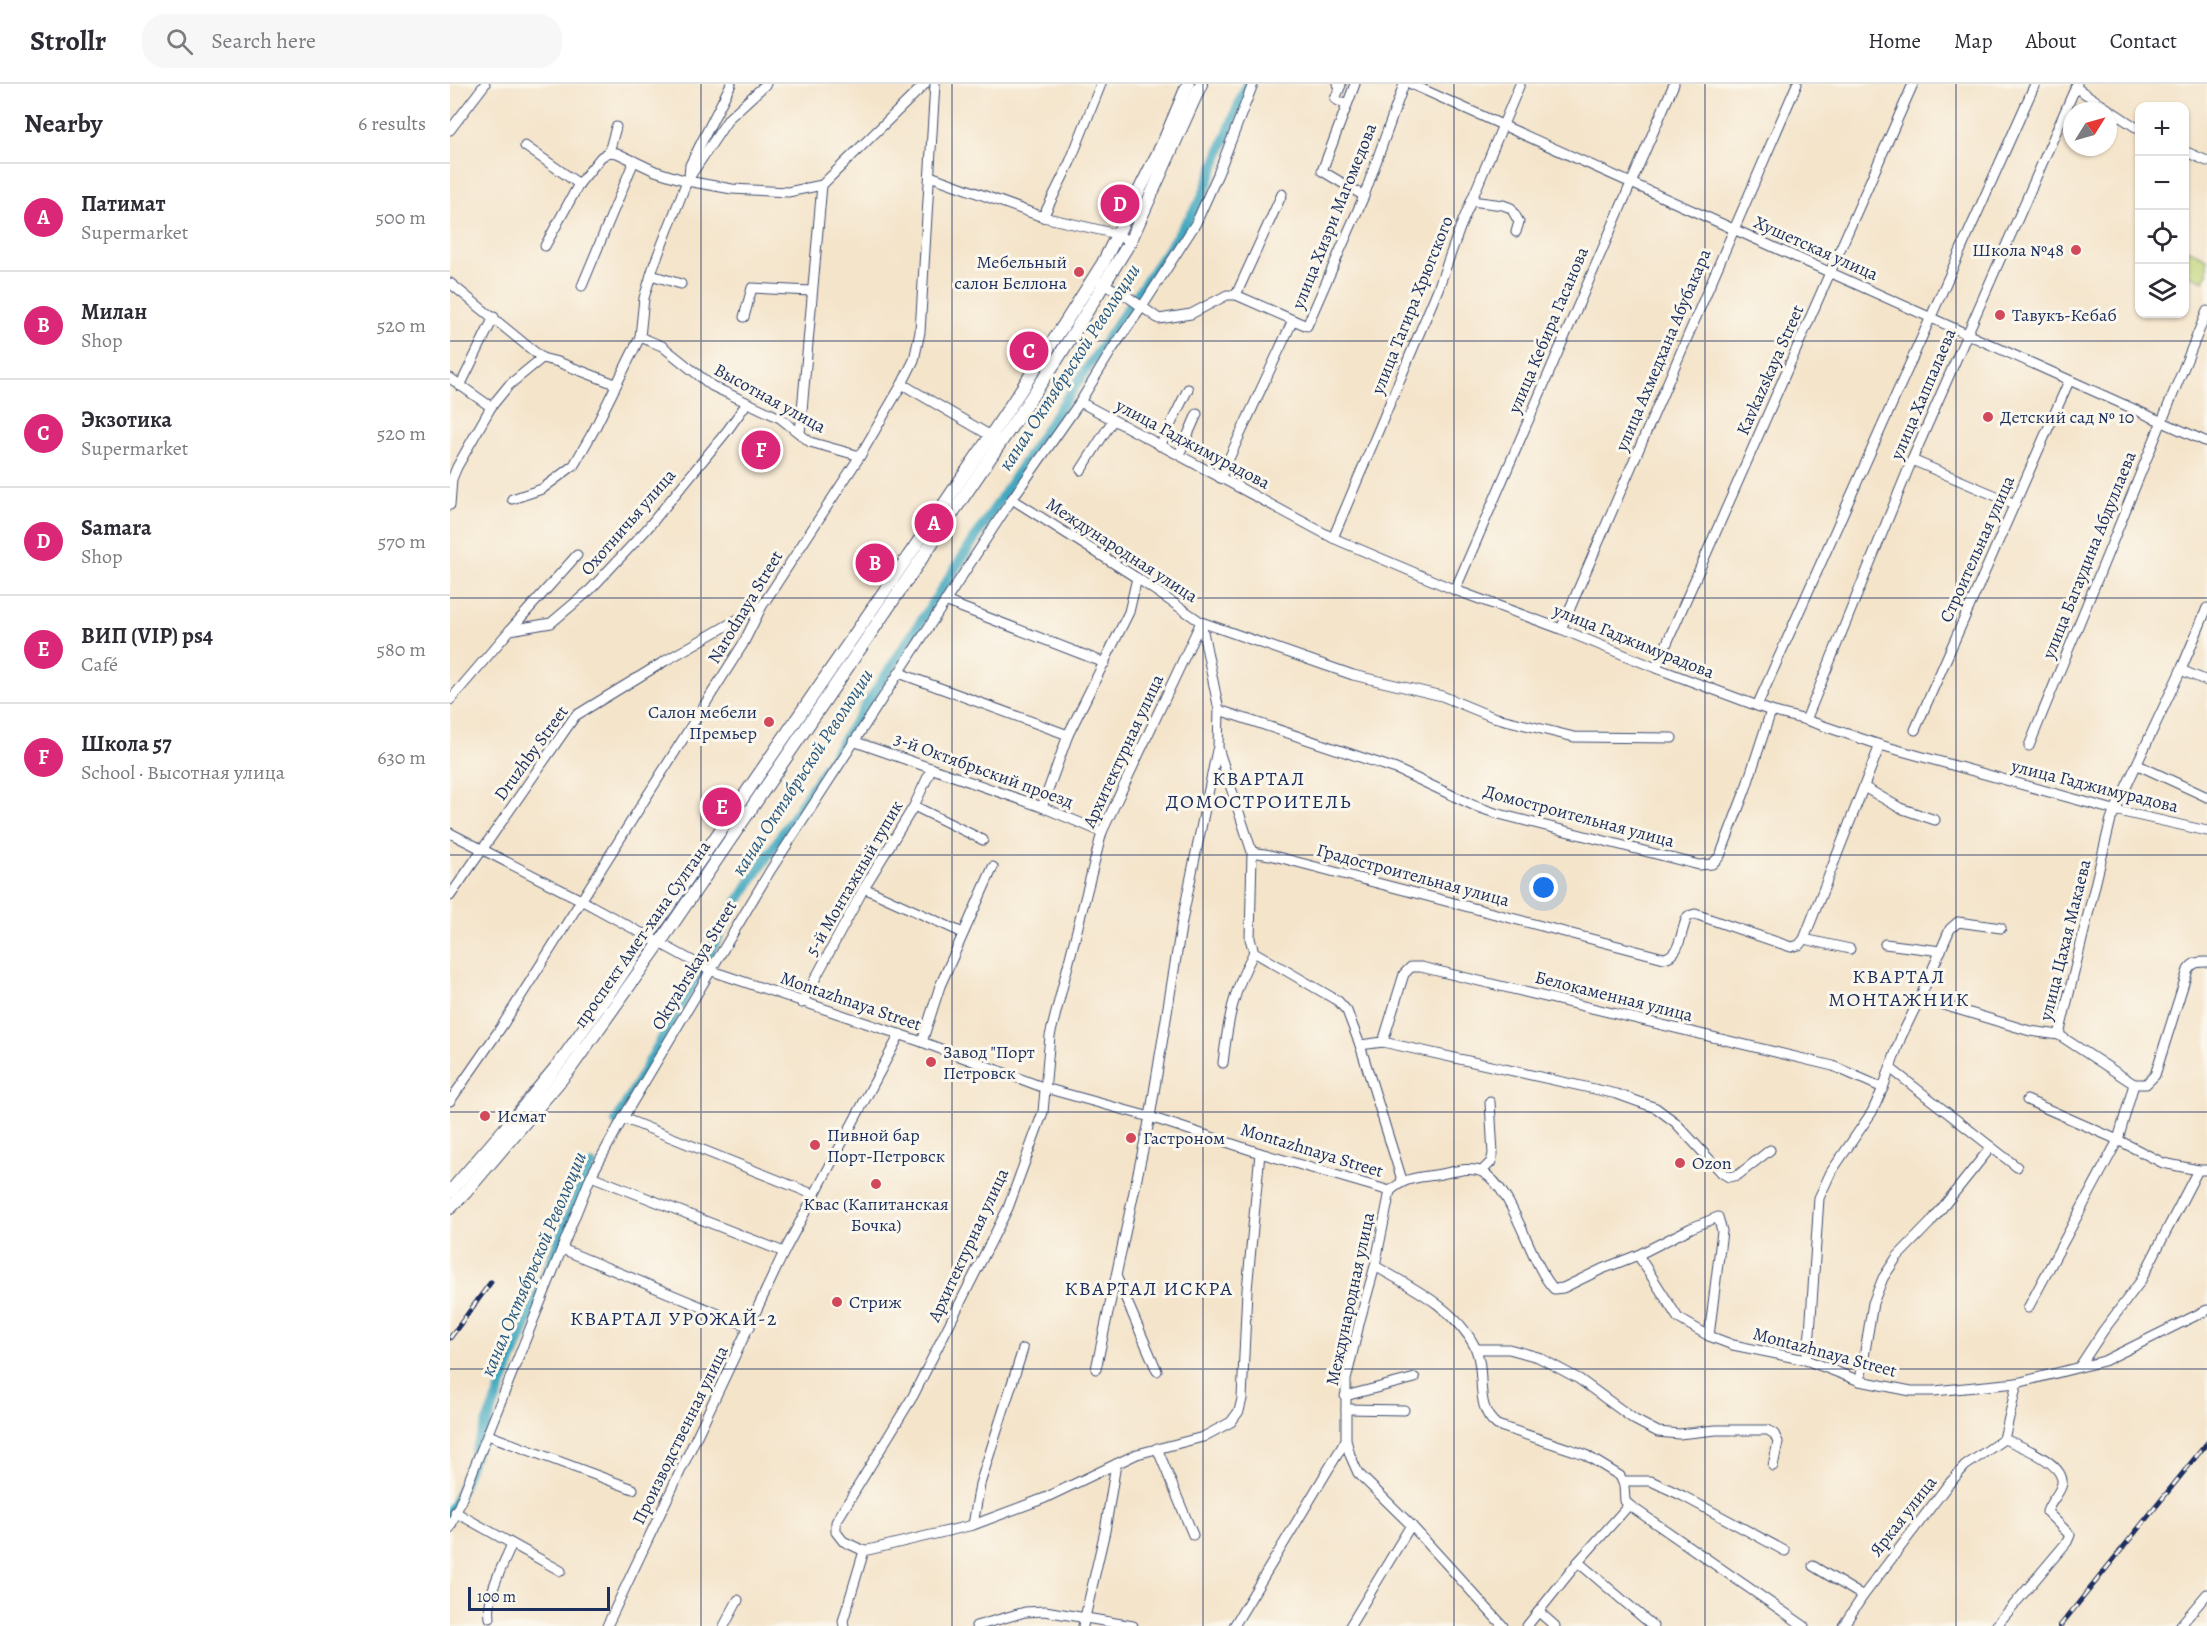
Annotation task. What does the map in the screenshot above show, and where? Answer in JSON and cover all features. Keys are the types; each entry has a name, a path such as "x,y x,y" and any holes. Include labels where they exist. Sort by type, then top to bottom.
{"main road":[{"path":"456,1187 561,1061 991,435 1065,323 1098,281 1103,263 1164,141 1188,84"},
{"name":"проспект Амет-хана Султана","path":"450,1208 456,1187 570,1069 659,944 1058,358 1098,281 1130,242 1201,84"}],"street":[{"path":"450,130 485,84"},
{"path":"688,179 690,165 731,84"},
{"path":"512,499 542,489 574,465 640,337 644,298 688,179 729,118 766,84"},
{"path":"545,246 579,184 601,157 609,152 617,153 655,171 732,189 788,192 822,185 925,84"},
{"name":"Narodnaya Street","path":"450,1101 502,1026 743,644 762,606 860,456 914,360 920,332 935,84"},
{"path":"1043,217 1070,162 1101,84"},
{"name":"Oktyabrskaya Street","path":"450,1528 591,1176 706,968 1012,499 1080,402 1196,223 1253,84"},
{"path":"1338,84 1341,85 1335,99 1346,105"},
{"path":"1355,84 1322,171 1364,196"},
{"name":"улица Хизри Магомедова","path":"1221,478 1293,320 1307,326 1364,196 1404,84"},
{"name":"Хушетская улица","path":"1411,84 2207,442"},
{"name":"улица Тагира Хрюгского","path":"1333,538 1438,289 1471,201 1520,84"},
{"name":"улица Кебира Гасанова","path":"1455,590 1674,84"},
{"name":"улица Ахмедхана Абубакара","path":"1561,629 1797,84"},
{"name":"Kavkazskaya Street","path":"1656,668 1913,84"},
{"name":"улица Хаппалаева","path":"1757,706 2035,84"},
{"path":"2076,85 2135,127"},
{"name":"улица Хаппалаева","path":"1806,720 1912,460 2076,85"},
{"path":"609,152 616,127"},
{"path":"525,146 579,184"},
{"path":"2189,152 2207,161"},
{"path":"582,286 634,161"},
{"path":"930,176 1043,217 1117,234 1130,242"},
{"path":"800,433 822,185"},
{"path":"1236,295 1282,194"},
{"path":"1471,201 1510,208 1519,222 1516,232"},
{"path":"651,275 681,284"},
{"path":"1098,281 1124,294 1159,318 1191,314 1227,294 1236,295 1293,320"},
{"path":"450,283 542,358 615,384"},
{"path":"744,317 752,288 811,291"},
{"name":"улица Багаудина Абдуллаева","path":"2029,746 2207,311"},
{"path":"460,386 494,317"},
{"name":"Высотная улица","path":"640,337 662,346 712,386 780,418 815,444 860,456"},
{"path":"450,505 452,479 457,467 491,407 509,385 542,358"},
{"path":"450,379 491,407"},
{"name":"Строительная улица","path":"1915,730 2069,381"},
{"path":"902,384 1001,443"},
{"path":"1160,446 1188,389"},
{"name":"улица Гаджимурадова","path":"1080,402 1333,538 1455,590 1561,629 1656,668 1771,711 1806,720 1880,746 2114,810 2207,831"},
{"name":"Охотничья улица","path":"510,630 551,623 590,590 646,531 747,403"},
{"path":"1179,455 1197,414"},
{"path":"1081,470 1113,420"},
{"path":"1912,460 2015,504"},
{"name":"Международная улица","path":"1012,499 1137,578 1201,622 1219,710 1218,748 1252,852 1250,939 1254,952"},
{"name":"Охотничья улица","path":"450,700 578,555"},
{"path":"1042,807 1068,735 1129,612 1137,578"},
{"path":"945,601 1105,663"},
{"name":"Druzhby Street","path":"450,896 575,716 762,606"},
{"name":"улица Цахая Макаева","path":"2134,1084 2059,1035 2114,810 2138,765 2207,608"},
{"path":"1201,622 1353,675 1442,696 1493,717 1574,737 1672,738"},
{"name":"Архитектурная улица","path":"864,1551 843,1541 836,1532 836,1522 913,1396 1008,1208 1043,1112 1050,1036 1102,832 1201,622"},
{"path":"2181,670 2207,681"},
{"path":"899,673 1068,735"},
{"name":"Домостроительная улица","path":"1219,710 1396,769 1475,807 1699,865 1712,864 1720,855 1745,791 1771,711"},
{"name":"3-й Октябрьский проезд","path":"853,741 1042,807 1102,832"},
{"path":"1850,949 1801,942 1880,746"},
{"path":"1096,1369 1150,1116 1182,921 1218,748"},
{"path":"2138,765 2207,797"},
{"name":"5-й Монтажный тупик","path":"802,1003 864,888 914,806 932,768"},
{"path":"1864,787 1900,808 1935,820"},
{"path":"914,806 983,840"},
{"name":"Montazhnaya Street","path":"450,833 581,900 706,968 802,1003 900,1034 1045,1088 1150,1116 1260,1153 1390,1191 1402,1180 1467,1170 1482,1171"},
{"name":"Градостроительная улица","path":"1252,852 1664,958 1675,953 1685,921 1688,916 1695,914 1791,947 1801,942"},
{"path":"922,1042 940,986 993,867"},
{"path":"864,888 963,933"},
{"path":"1806,1360 1820,1198 1832,1172 1872,1112 1901,1037 1953,924 1958,922 2001,928"},
{"path":"1885,944 1941,951"},
{"path":"1223,1063 1240,977 1254,952 1338,1001 1347,1011 1360,1044 1402,1180"},
{"path":"2028,1308 2118,1140 2134,1084 2146,1084 2155,1075 2191,964 2207,962"},
{"name":"Белокаменная улица","path":"1383,1042 1404,974 1411,967 1421,967 1833,1066 1883,1088"},
{"path":"1920,998 2030,1031 2059,1035"},
{"name":"Производственная улица","path":"607,1626 784,1252 900,1034"},
{"path":"1360,1044 1383,1042 1617,1094 1656,1108 1675,1122 1722,1173 1729,1177 1738,1175 1770,1150"},
{"path":"1890,1068 2017,1167"},
{"path":"2027,1100 2118,1140 2163,1163 2202,1170 2140,1282 2080,1366"},
{"path":"1490,1102 1493,1154 1491,1162 1482,1171 1496,1184 1505,1198 1547,1281 1554,1289 1563,1288 1638,1255 1691,1227 1718,1216 1722,1231 1709,1336"},
{"path":"623,1118 815,1195"},
{"path":"1860,1381 1872,1303 1883,1278 1897,1257 1930,1223 1991,1147"},
{"path":"844,1626 843,1621 864,1551 973,1525 1045,1498 1137,1455 1203,1437 1231,1422 1239,1411 1242,1400 1247,1290 1260,1153"},
{"path":"591,1176 784,1252"},
{"name":"Международная улица","path":"1390,1191 1375,1266 1346,1380 1346,1440 1358,1473 1410,1525 1503,1626"},
{"path":"562,1249 750,1327"},
{"name":"Montazhnaya Street","path":"1638,1255 1678,1318 1709,1336 1733,1345 1806,1360 1860,1381 1911,1391 2018,1383 2104,1361 2207,1310"},
{"path":"1375,1266 1441,1307 1462,1327 1476,1349 1484,1408 1488,1418 1497,1425 1584,1454 1620,1476 1623,1481 1625,1501 1629,1505 1804,1626"},
{"path":"1117,1278 1157,1371"},
{"path":"973,1525 980,1484 1023,1349"},
{"path":"1476,1349 1509,1350 1538,1357 1579,1379 1635,1420 1658,1432 1679,1434 1716,1430 1768,1430 1774,1434 1778,1442 1773,1466"},
{"path":"1346,1396 1415,1378"},
{"path":"1996,1626 2067,1542 2070,1535 2065,1528 2051,1519 2047,1512 2061,1487 2063,1480 2059,1473 2028,1448 2004,1439 2018,1383"},
{"path":"1346,1409 1404,1410"},
{"path":"488,1435 633,1489"},
{"name":"Яркая улица","path":"1843,1626 1863,1596 1947,1486 1965,1466 2004,1439"},
{"path":"1234,1626 1346,1440"},
{"path":"1157,1448 1193,1535"},
{"path":"1084,1621 1105,1531 1116,1464"},
{"path":"1623,1481 1651,1481 1785,1551"},
{"path":"1527,1626 1578,1562 1629,1505"},
{"path":"455,1512 561,1571"},
{"path":"1350,1626 1410,1525"},
{"path":"490,1618 488,1604 512,1544"},
{"path":"1578,1562 1653,1626"},
{"path":"1813,1566 1863,1596"},
{"path":"2180,1626 2207,1594"},
{"path":"724,1626 738,1600"},
{"path":"976,1626 1025,1612 1045,1611 1084,1621 1132,1626"},
{"path":"1539,1612 1555,1626"}],"green space":[{"path":"2189,250 2207,258 2207,273 2204,281 2189,275"}],"waterway":[{"name":"канал Октябрьской Революции","path":"616,1122 735,906 1054,417 1200,202 1247,84"},
{"name":"канал Октябрьской Революции","path":"450,1516 582,1183 592,1165"}],"railway":[{"path":"450,1338 491,1282"},
{"path":"2060,1626 2207,1443"}],"place":[{"name":"Samara","path":"1120,204"},
{"name":"Школа №48","path":"2076,250"},
{"name":"Мебельный салон Беллона","path":"1079,272"},
{"name":"Тавукъ-Кебаб","path":"2000,315"},
{"name":"Экзотика","path":"1029,351"},
{"name":"Детский сад № 10","path":"1988,417"},
{"name":"Школа 57","path":"761,450"},
{"name":"Патимат","path":"934,523"},
{"name":"Милан","path":"875,563"},
{"name":"Салон мебели Премьер","path":"769,722"},
{"name":"ВИП (VIP) ps4","path":"722,807"},
{"name":"Завод \"Порт Петровск","path":"931,1062"},
{"name":"Исмат","path":"485,1116"},
{"name":"Гастроном","path":"1131,1138"},
{"name":"Пивной бар Порт-Петровск","path":"815,1145"},
{"name":"Ozon","path":"1680,1163"},
{"name":"Квас (Капитанская Бочка)","path":"876,1184"},
{"name":"Стриж","path":"837,1302"}],"district":[{"name":"КВАРТАЛ ДОМОСТРОИТЕЛЬ","path":"1259,790"},
{"name":"КВАРТАЛ МОНТАЖНИК","path":"1899,988"},
{"name":"КВАРТАЛ ИСКРА","path":"1149,1288"},
{"name":"КВАРТАЛ УРОЖАЙ-2","path":"674,1318"}]}
